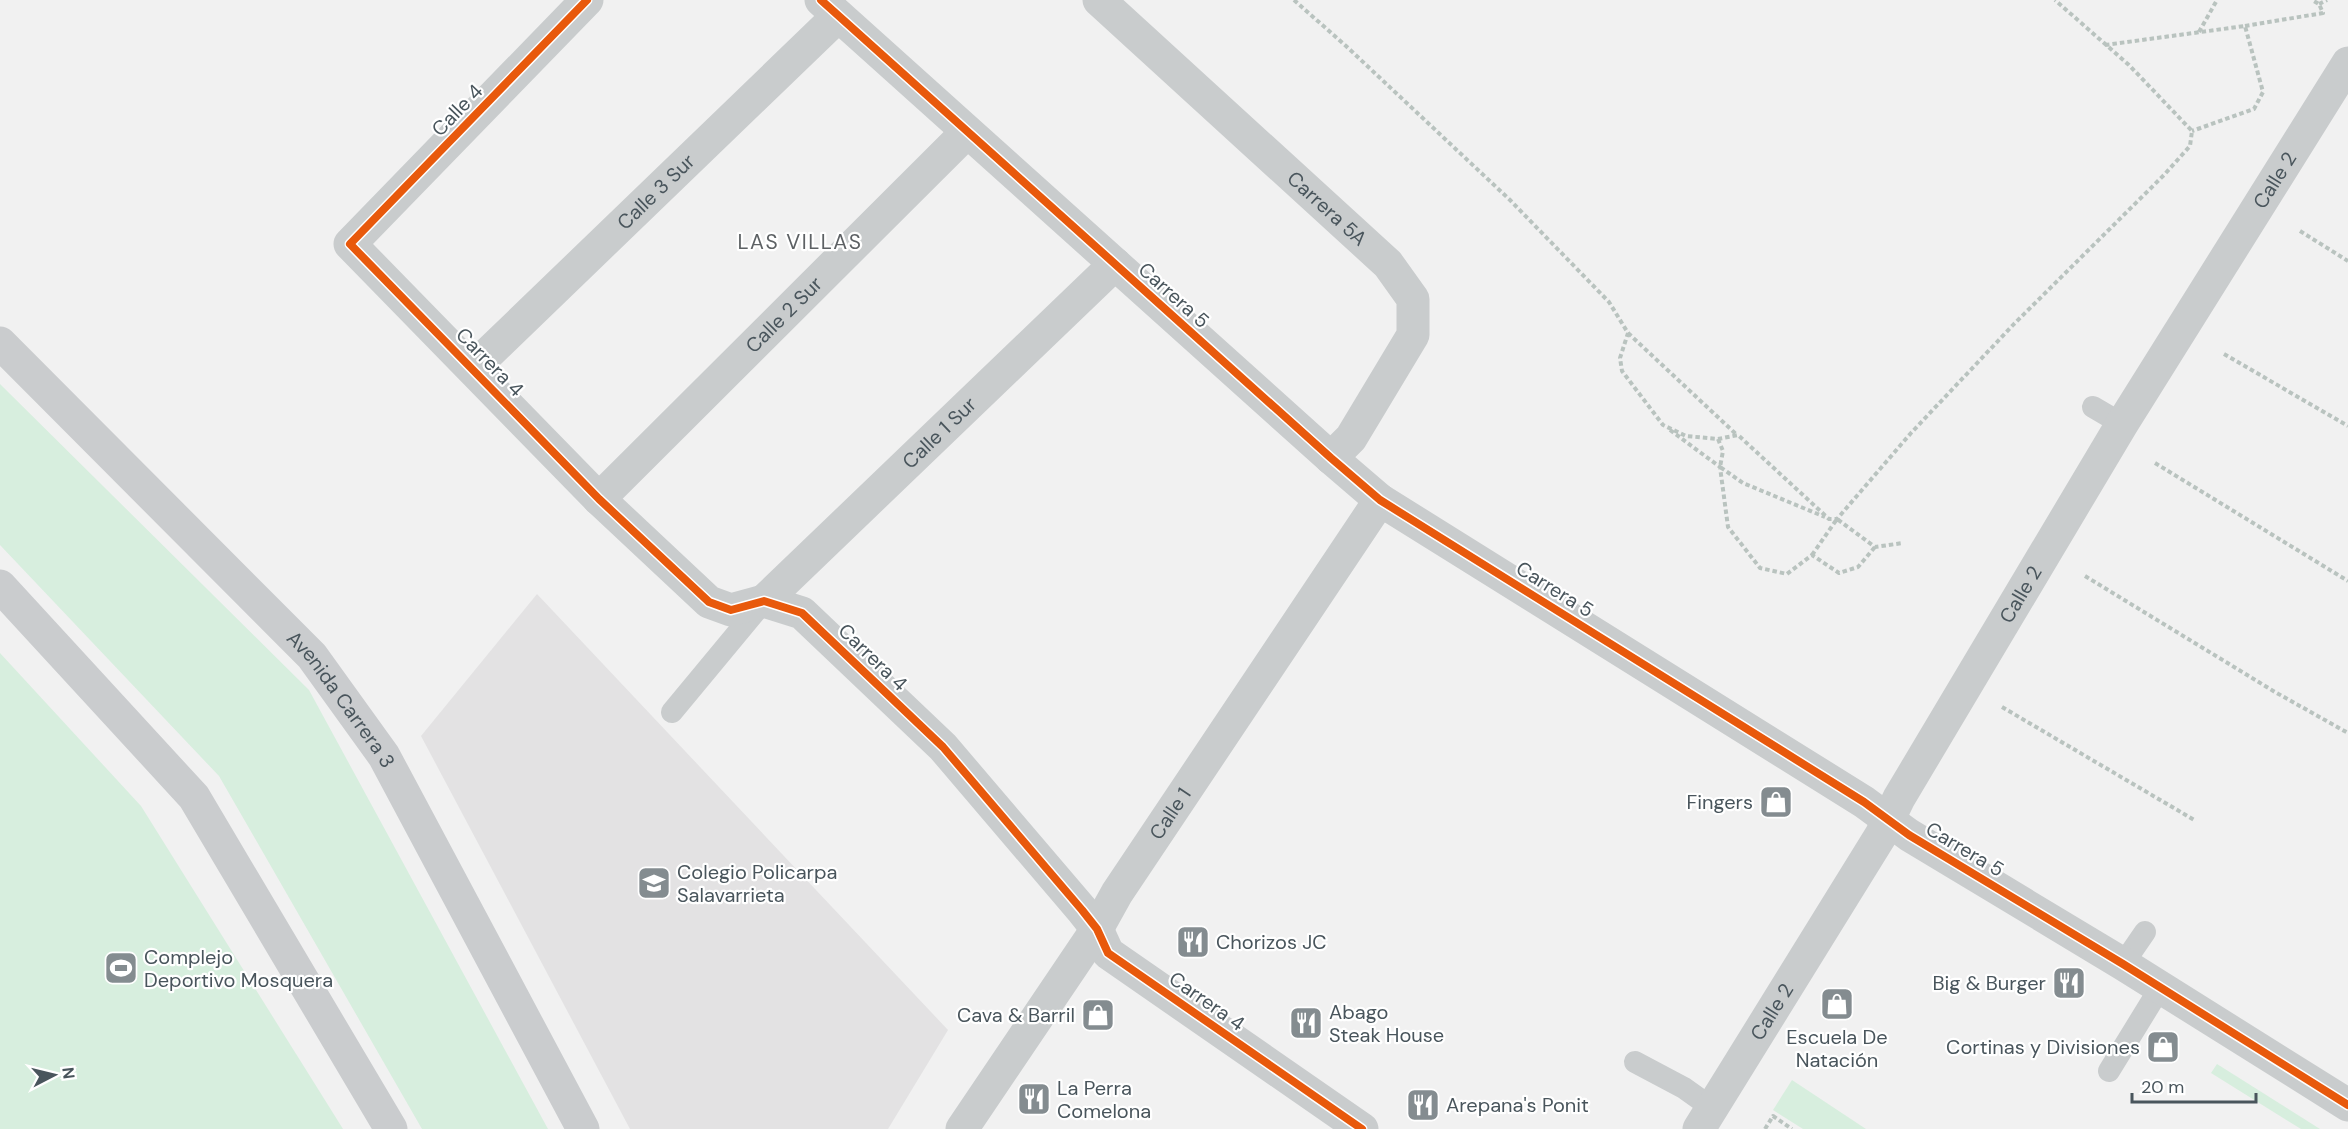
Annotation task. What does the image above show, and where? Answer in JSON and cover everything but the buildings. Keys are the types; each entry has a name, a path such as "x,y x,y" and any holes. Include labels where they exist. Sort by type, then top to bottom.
{"main road":[{"name":"Avenida Carrera 3","path":"0,343 312,656 384,756 583,1129"},
{"path":"0,585 194,797 391,1129"}],"street":[{"name":"Calle 4","path":"350,244 587,0"},
{"name":"Carrera 5A","path":"1099,0 1388,264 1413,299 1413,334 1351,438 1331,458"},
{"name":"Carrera 5","path":"829,8 1380,500 1889,819 1909,835 2123,964 2348,1105"},
{"name":"Calle 3 Sur","path":"473,368 829,8"},
{"name":"Calle 2","path":"1705,1119 1889,819 1899,798 2122,424 2348,63"},
{"name":"Calle 2 Sur","path":"599,499 967,132"},
{"name":"Carrera 4","path":"350,244 599,499 709,602 731,610 764,601 802,613 943,747 1097,929 1108,953 1362,1129"},
{"name":"Calle 1 Sur","path":"764,601 1115,264"},
{"name":"Calle 1","path":"962,1129 1380,500"}],"lane":[{"path":"2093,407 2122,424"},
{"path":"672,712 764,601"},
{"path":"2123,964 2145,932"},
{"path":"2109,1071 2160,988"},
{"path":"1635,1062 1684,1088 1705,1119"}],"path":[{"path":"1294,0 1510,201 1609,302 1628,333 1829,519"},
{"path":"2055,0 2128,65 2192,131"},
{"path":"2198,32 2217,0"},
{"path":"2105,45 2323,13 2319,4 2312,0"},
{"path":"2319,4 2327,0"},
{"path":"2192,131 2254,109 2263,92 2246,26"},
{"path":"1718,439 1723,451 1720,467 1728,527 1760,568 1787,573 1812,555 1837,519 1911,433 2014,324 2164,175 2190,146 2192,131"},
{"path":"2300,231 2348,261"},
{"path":"1628,333 1620,358 1622,371 1663,425 1743,483 1829,519 1837,519 1875,547"},
{"path":"2224,354 2348,426"},
{"path":"1663,425 1686,436 1718,439 1738,435"},
{"path":"2155,463 2348,581"},
{"path":"1812,555 1839,573 1858,567 1875,547 1903,543"},
{"path":"2085,576 2348,733"},
{"path":"2002,707 2196,821"},
{"path":"1765,1129 1773,1116 1792,1129"}],"shaded area":[{"name":"Colegio Policarpa Salavarrieta","path":"537,594 948,1030 888,1129 630,1129 421,736"}],"green space":[{"path":"0,384 309,690 548,1129 422,1129 219,776 0,545"},
{"name":"Complejo Deportivo Mosquera","path":"0,653 141,806 343,1129 0,1129"},
{"path":"2217,1064 2320,1129 2301,1129 2211,1073"},
{"path":"1792,1080 1866,1129 1803,1129 1773,1110"}],"cycle path":[{"path":"587,0 350,244 599,499 709,602 731,610 764,601 802,613 943,747 1082,910 1097,929 1108,953 1362,1129"},
{"path":"821,0 1380,500 1864,802 1909,835 2123,964 2348,1105"}],"place":[{"name":"Fingers","path":"1776,802"},
{"name":"Colegio Policarpa Salavarrieta","path":"654,883"},
{"name":"Chorizos JC","path":"1193,942"},
{"name":"Complejo Deportivo Mosquera","path":"121,968"},
{"name":"Big & Burger","path":"2069,983"},
{"name":"Escuela De Natación","path":"1837,1004"},
{"name":"Cava & Barril","path":"1098,1015"},
{"name":"Abago Steak House","path":"1306,1023"},
{"name":"Cortinas y Divisiones","path":"2163,1047"},
{"name":"La Perra Comelona","path":"1034,1099"},
{"name":"Arepana's Ponit","path":"1423,1105"}],"district":[{"name":"LAS VILLAS","path":"800,242"}]}
